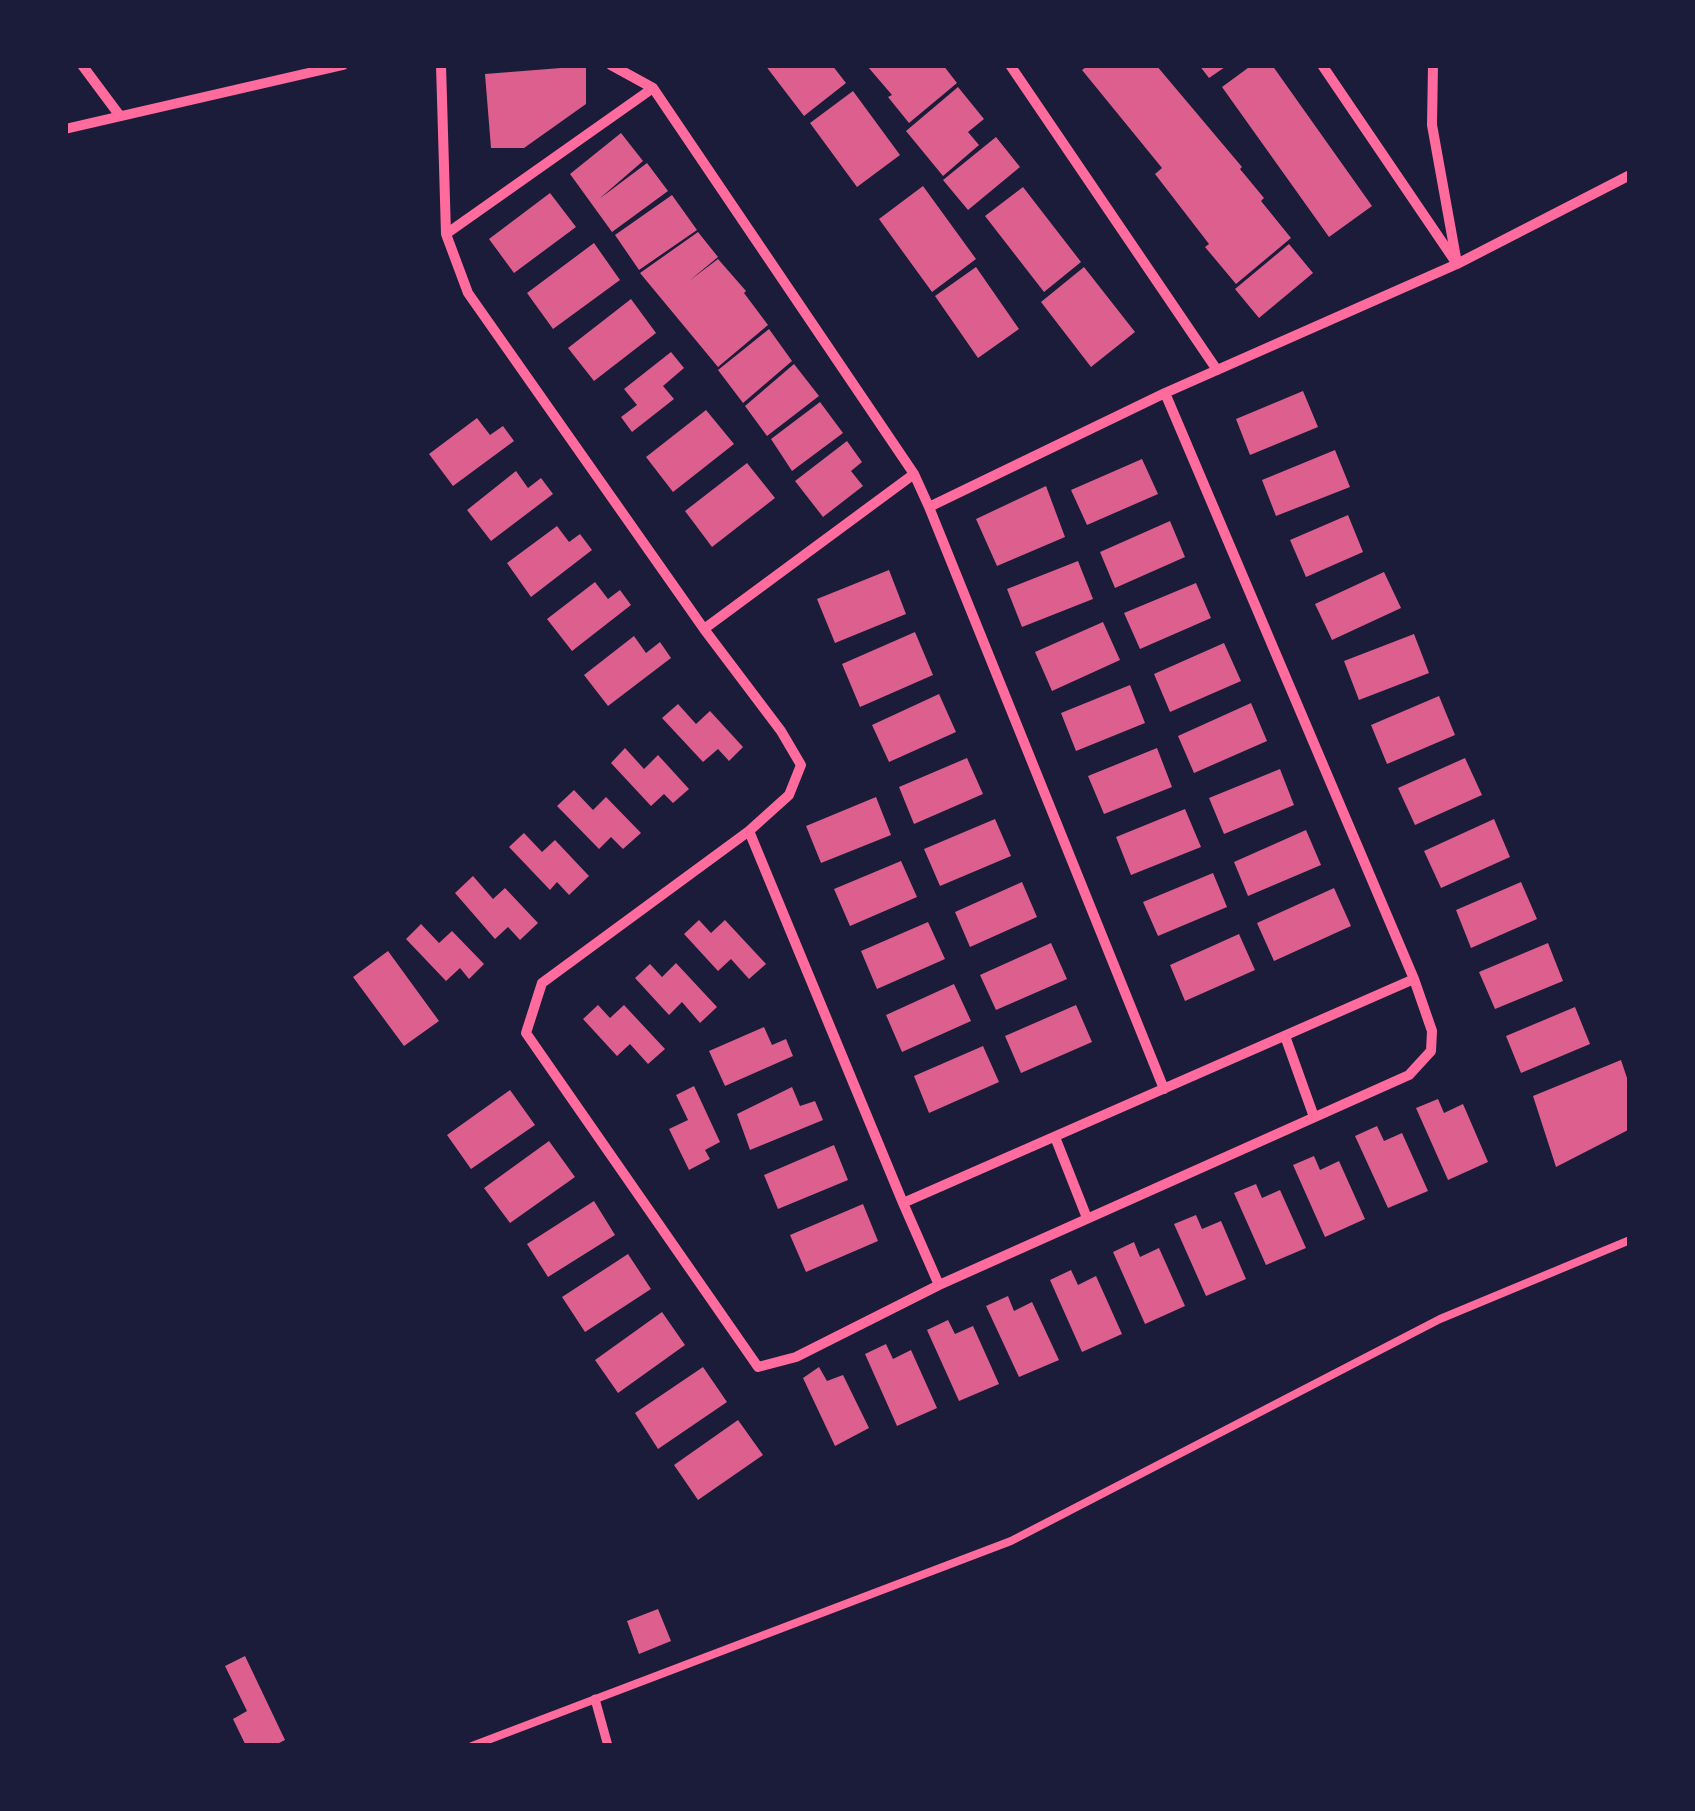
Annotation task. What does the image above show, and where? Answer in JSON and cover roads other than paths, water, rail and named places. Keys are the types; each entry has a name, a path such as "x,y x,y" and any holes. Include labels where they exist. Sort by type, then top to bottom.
{"street":[{"path":"82,65 120,116"},
{"path":"65,129 343,65"},
{"path":"440,65 446,234 468,294 704,629 781,731 801,765 789,795 749,831 542,983 526,1033 758,1366 796,1357 939,1285 1409,1074 1431,1051 1432,1031 1414,978 1165,393"},
{"path":"610,65 654,88 914,474 1164,1089"},
{"path":"1010,65 1217,370"},
{"path":"1322,65 1457,264"},
{"path":"1433,65 1432,124 1457,264"},
{"path":"446,234 654,88"},
{"path":"928,507 1165,393 1457,264 1630,175"},
{"path":"704,629 914,474"},
{"path":"749,831 939,1285"},
{"path":"904,1203 1414,978"},
{"path":"1284,1036 1314,1117"},
{"path":"1055,1137 1087,1218"},
{"path":"595,1699 608,1746"}],"lane":[{"path":"472,1746 1011,1542 1440,1319 1630,1240"}]}
